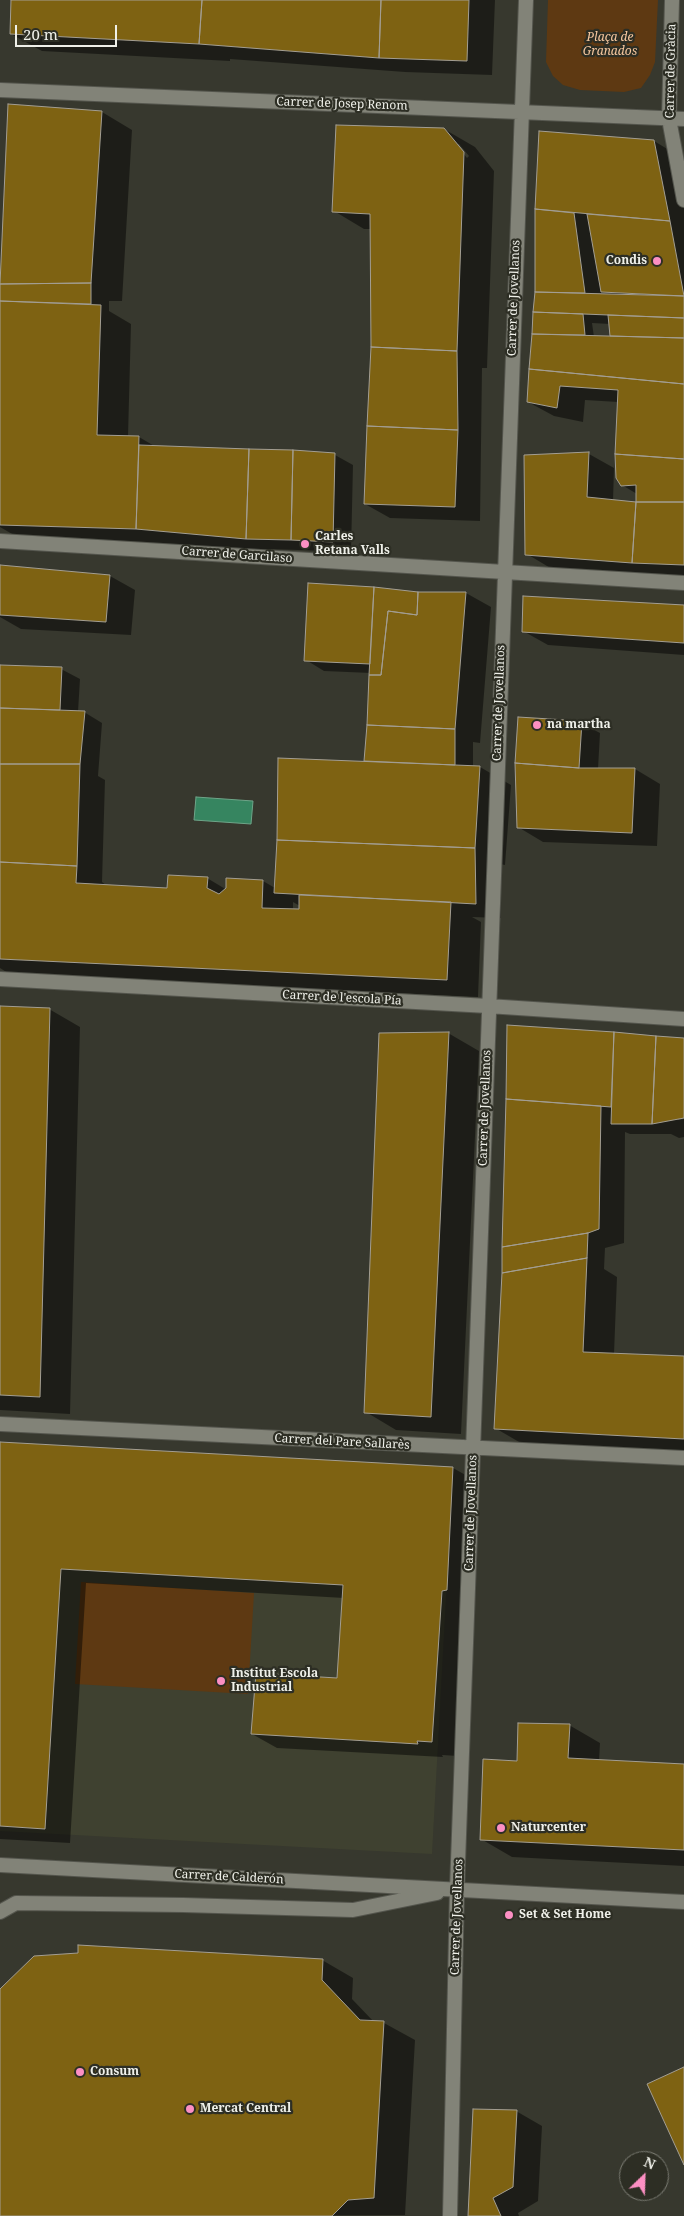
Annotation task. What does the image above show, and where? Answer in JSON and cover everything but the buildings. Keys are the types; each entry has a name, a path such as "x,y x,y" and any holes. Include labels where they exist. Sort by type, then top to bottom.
{"street":[{"name":"Carrer de Jovellanos","path":"450,2216 457,1889 520,111 526,0"},
{"name":"Carrer de Gràcia","path":"672,0 669,119 684,200"},
{"name":"Carrer de Josep Renom","path":"0,90 684,119"},
{"name":"Carrer de Garcilaso","path":"0,540 684,583"},
{"name":"Carrer de l'escola Pía","path":"0,979 488,1006 684,1019"},
{"name":"Carrer del Pare Sallarès","path":"0,1424 684,1458"},
{"name":"Carrer de Calderón","path":"0,1865 684,1902"},
{"name":"Carrer de Calderón","path":"0,1900 16,1903 353,1910 457,1889"},
{"path":"0,1912 16,1903"}],"shaded area":[{"path":"196,797 253,801 251,824 194,820"},
{"name":"Institut Escola Industrial","path":"0,1442 453,1467 432,1854 0,1831"}],"green space":[{"name":"Plaça de Granados","path":"548,0 658,0 655,62 650,75 641,88 624,92 580,90 563,85 553,76 546,62"},
{"path":"81,1582 254,1593 248,1694 75,1684"}],"place":[{"name":"Condis","path":"657,261"},
{"name":"Carles Retana Valls","path":"305,544"},
{"name":"na martha","path":"537,725"},
{"name":"Institut Escola Industrial","path":"221,1681"},
{"name":"Naturcenter","path":"501,1828"},
{"name":"Set & Set Home","path":"509,1915"},
{"name":"Consum","path":"80,2072"},
{"name":"Mercat Central","path":"190,2109"}]}
